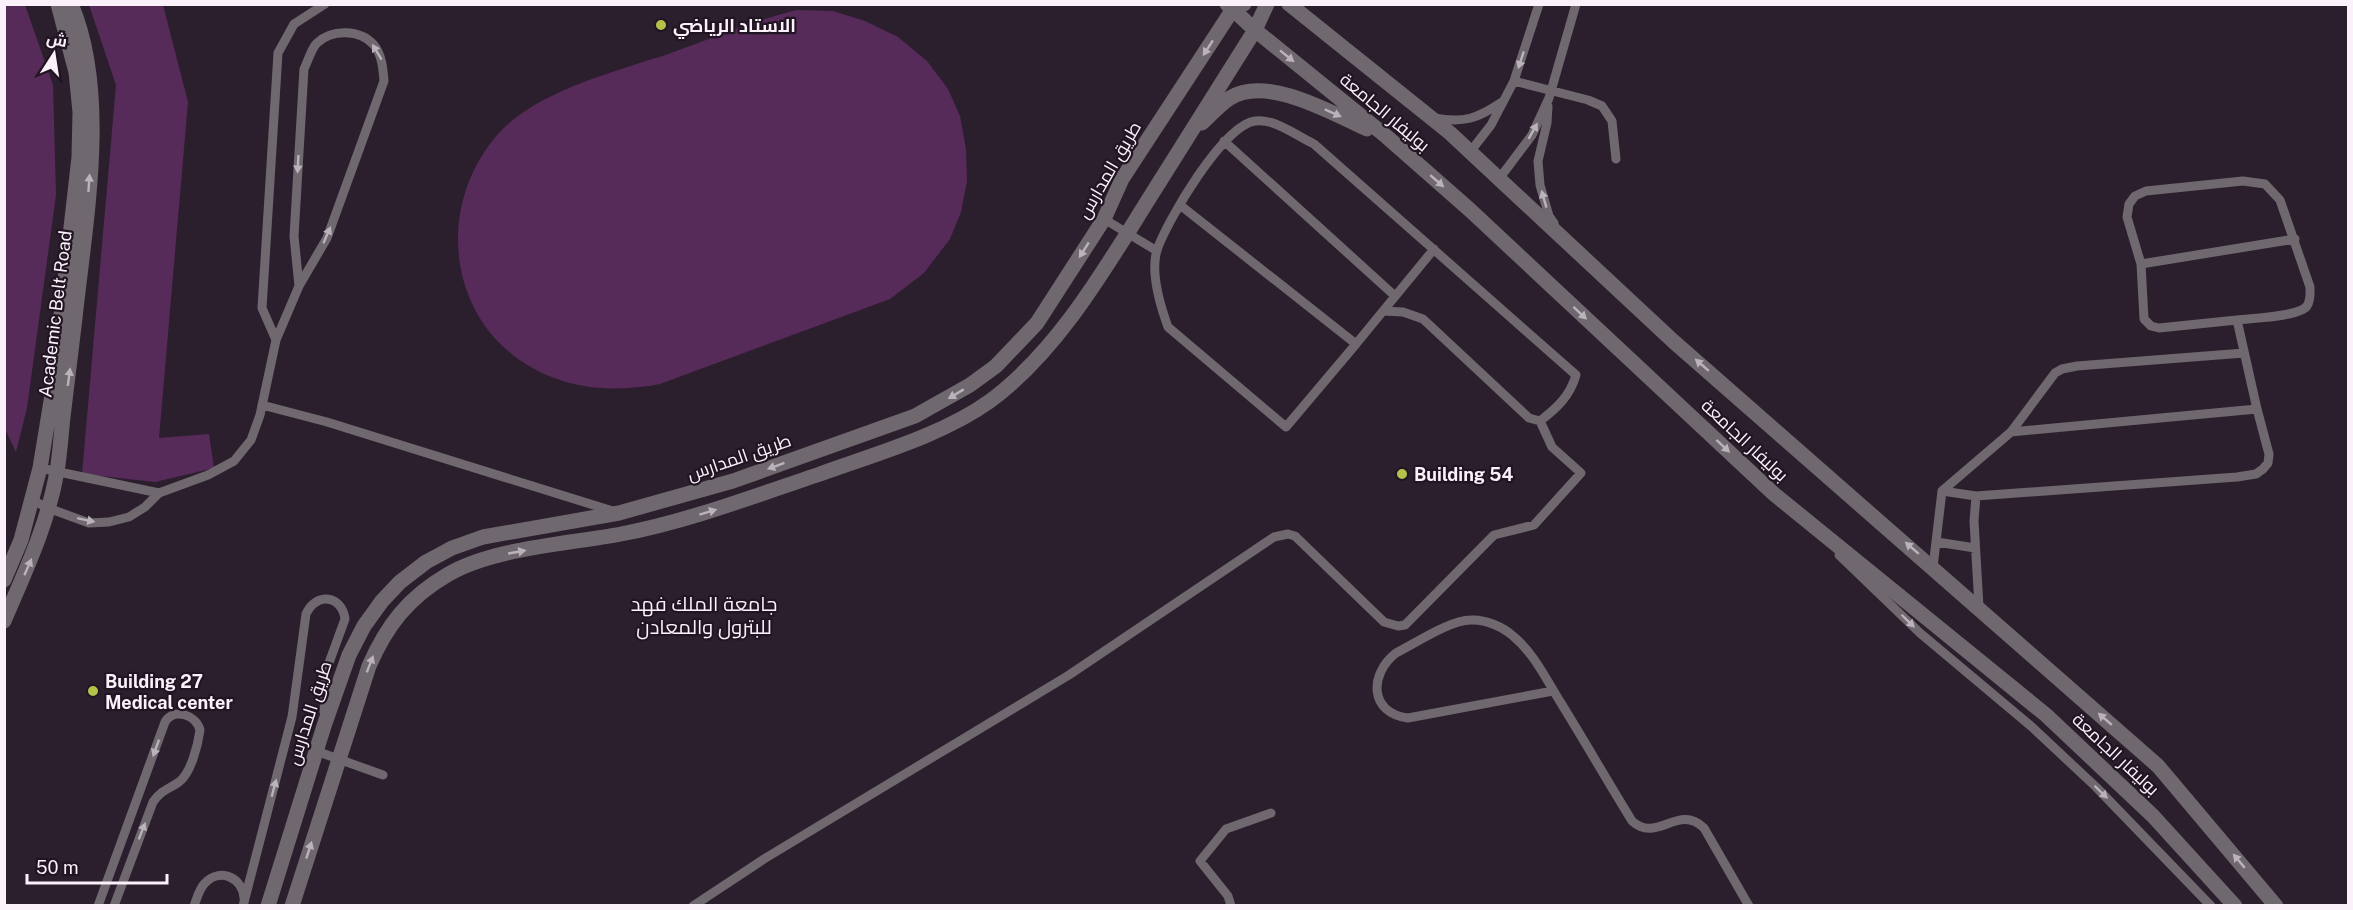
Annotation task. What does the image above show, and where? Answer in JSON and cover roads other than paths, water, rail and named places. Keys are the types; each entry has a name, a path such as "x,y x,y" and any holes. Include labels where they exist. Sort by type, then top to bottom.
{"street":[{"name":"Academic Belt Road","path":"4,580 21,540 40,468 52,395 79,157 80,112 76,72 58,4"},
{"name":"Academic Belt Road","path":"4,621 36,548 48,508 57,472 70,368 91,156 92,90 71,4"},
{"path":"292,906 369,666 381,639 400,613 422,591 472,563 671,523 719,508 878,454 959,419 989,402 1042,354 1062,330 1128,233 1255,30 1267,4"},
{"name":"بوليفار الجامعة","path":"1289,4 1470,152 1673,341 1934,567 2158,766 2276,906"},
{"name":"بوليفار الجامعة","path":"1235,6 1255,30 1387,138 1470,210 1774,494 2046,715 2154,816 2235,906"},
{"name":"طريق المدارس","path":"268,906 324,726 349,655 364,626 382,601 400,582 426,562 452,548 483,537 619,513 733,481 915,416 970,385 996,366 1037,323 1104,219 1122,179 1235,6"},
{"path":"1189,135 1231,98 1256,90 1299,98 1387,138"}],"lane":[{"path":"276,340 262,308 278,52 294,24 325,4"},
{"path":"1470,152 1491,125 1514,81 1539,4"},
{"path":"1499,179 1532,135 1550,94 1576,4"},
{"path":"32,500 89,523 109,522 129,517 145,507 159,493 208,475 234,461 251,440 262,405 276,340 299,286 327,238 384,81 382,61 373,44 356,33 334,33 316,44 304,69 294,236 299,286"},
{"path":"1514,81 1550,94 1602,106 1612,121 1616,159"},
{"path":"1550,94 1547,123 1538,162 1540,185 1549,216 1574,248"},
{"path":"1431,118 1456,122 1470,119 1485,114 1504,101"},
{"path":"1434,249 1286,427 1168,327 1162,311 1155,270 1157,251 1180,205 1224,141 1242,126 1254,121 1269,122 1314,144 1434,249 1576,375 1571,390 1557,408 1540,421"},
{"path":"1224,141 1395,296"},
{"path":"2243,181 2265,184 2280,200 2295,239 2310,287 2310,299 2302,310 2237,320 2159,328 2151,326 2144,319 2141,264 2127,217 2129,204 2135,195 2146,191 2243,181"},
{"path":"1180,205 1356,344"},
{"path":"1104,219 1157,251"},
{"path":"2141,264 2295,239"},
{"path":"693,906 764,859 1069,675 1274,537 1288,534 1295,536 1384,622 1398,626 1406,625 1494,535 1534,525 1581,473 1552,447 1540,421 1529,418 1423,319 1403,312 1383,311"},
{"path":"1942,490 1976,496 2256,474 2268,463 2269,454 2237,320"},
{"path":"1934,567 1942,490 2011,432 2055,373 2062,369 2244,353"},
{"path":"262,405 327,422 619,513"},
{"path":"2011,432 2257,409"},
{"path":"40,468 159,493"},
{"path":"1774,494 1920,633 2025,721 2096,787 2211,906"},
{"path":"1976,496 1974,521 1979,607"},
{"path":"1937,542 1975,548"},
{"path":"243,903 292,717 306,614 316,600 323,598 338,604 344,611 345,619 326,671 324,726"},
{"path":"1553,691 1408,718 1396,716 1387,711 1379,698 1378,686 1382,666 1396,653 1455,623 1470,620 1496,625 1512,635 1527,651 1553,691 1632,821 1638,826 1651,829 1684,819 1698,823 1704,828 1749,906"},
{"path":"98,906 165,723 171,715 176,714 192,718 199,724 201,730 187,772 178,782 157,796 153,802 114,906"},
{"path":"316,751 383,775"},
{"path":"1231,906 1227,896 1200,861 1226,830 1270,813"},
{"path":"194,906 206,882 214,876 223,875 238,881 244,890 243,903"}],"place":[{"name":"الاستاد الرياضي","path":"661,25"},
{"name":"Building 54","path":"1402,474"},
{"name":"Building 27 Medical center","path":"93,691"}],"district":[{"name":"جامعة الملك فهد للبترول والمعادن","path":"704,616"}]}
